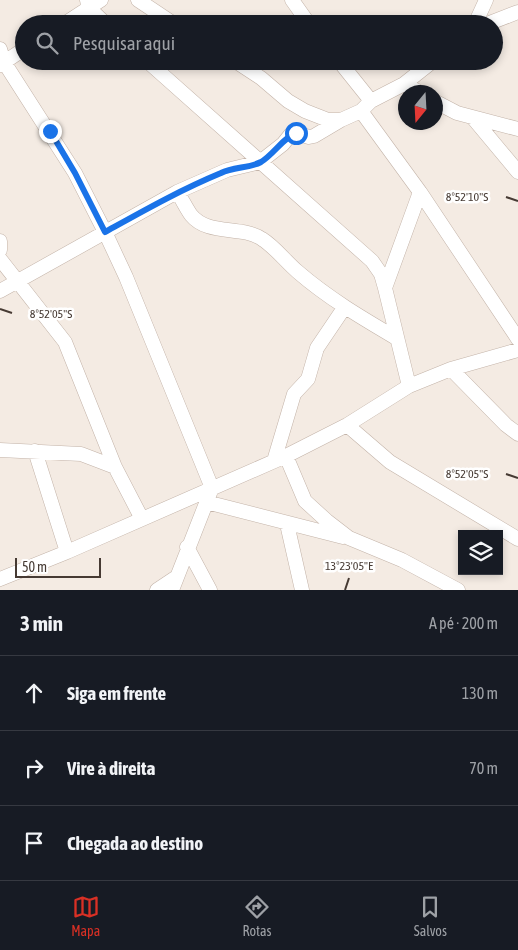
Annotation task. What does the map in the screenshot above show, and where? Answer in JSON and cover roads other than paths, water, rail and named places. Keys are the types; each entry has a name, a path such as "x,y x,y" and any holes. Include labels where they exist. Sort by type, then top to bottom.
{"street":[{"path":"75,15 88,4 101,0"},
{"path":"138,0 160,15"},
{"path":"292,0 303,15"},
{"path":"479,15 486,0"},
{"path":"88,4 98,15"},
{"path":"503,18 518,12"},
{"path":"15,53 1,59 75,173 105,232 130,286 212,488 187,547 174,584 158,590"},
{"path":"157,70 372,261 381,274 409,386"},
{"path":"249,70 288,101 306,111 328,120 341,120"},
{"path":"344,70 420,192 518,339"},
{"path":"0,291 177,192 227,170 260,162 283,144 291,134 296,133 308,137 314,136 404,84 422,70"},
{"path":"443,106 457,113 518,129"},
{"path":"473,117 518,172"},
{"path":"177,192 192,216 199,221 209,226 251,232 263,239 298,272 344,308 396,338"},
{"path":"385,288 420,192"},
{"path":"0,241 0,250"},
{"path":"0,259 19,280 65,342 115,467 142,519"},
{"path":"344,308 317,348 312,372 294,394 280,459 305,500 349,538"},
{"path":"0,579 67,552 280,459 347,425 409,386 451,369 518,350"},
{"path":"451,369 506,425 518,434"},
{"path":"347,425 390,462 518,538"},
{"path":"0,450 80,454 115,467"},
{"path":"35,451 67,552"},
{"path":"206,502 287,524 349,538 402,560 458,590"},
{"path":"287,524 302,590"},
{"path":"187,547 210,590"}]}
